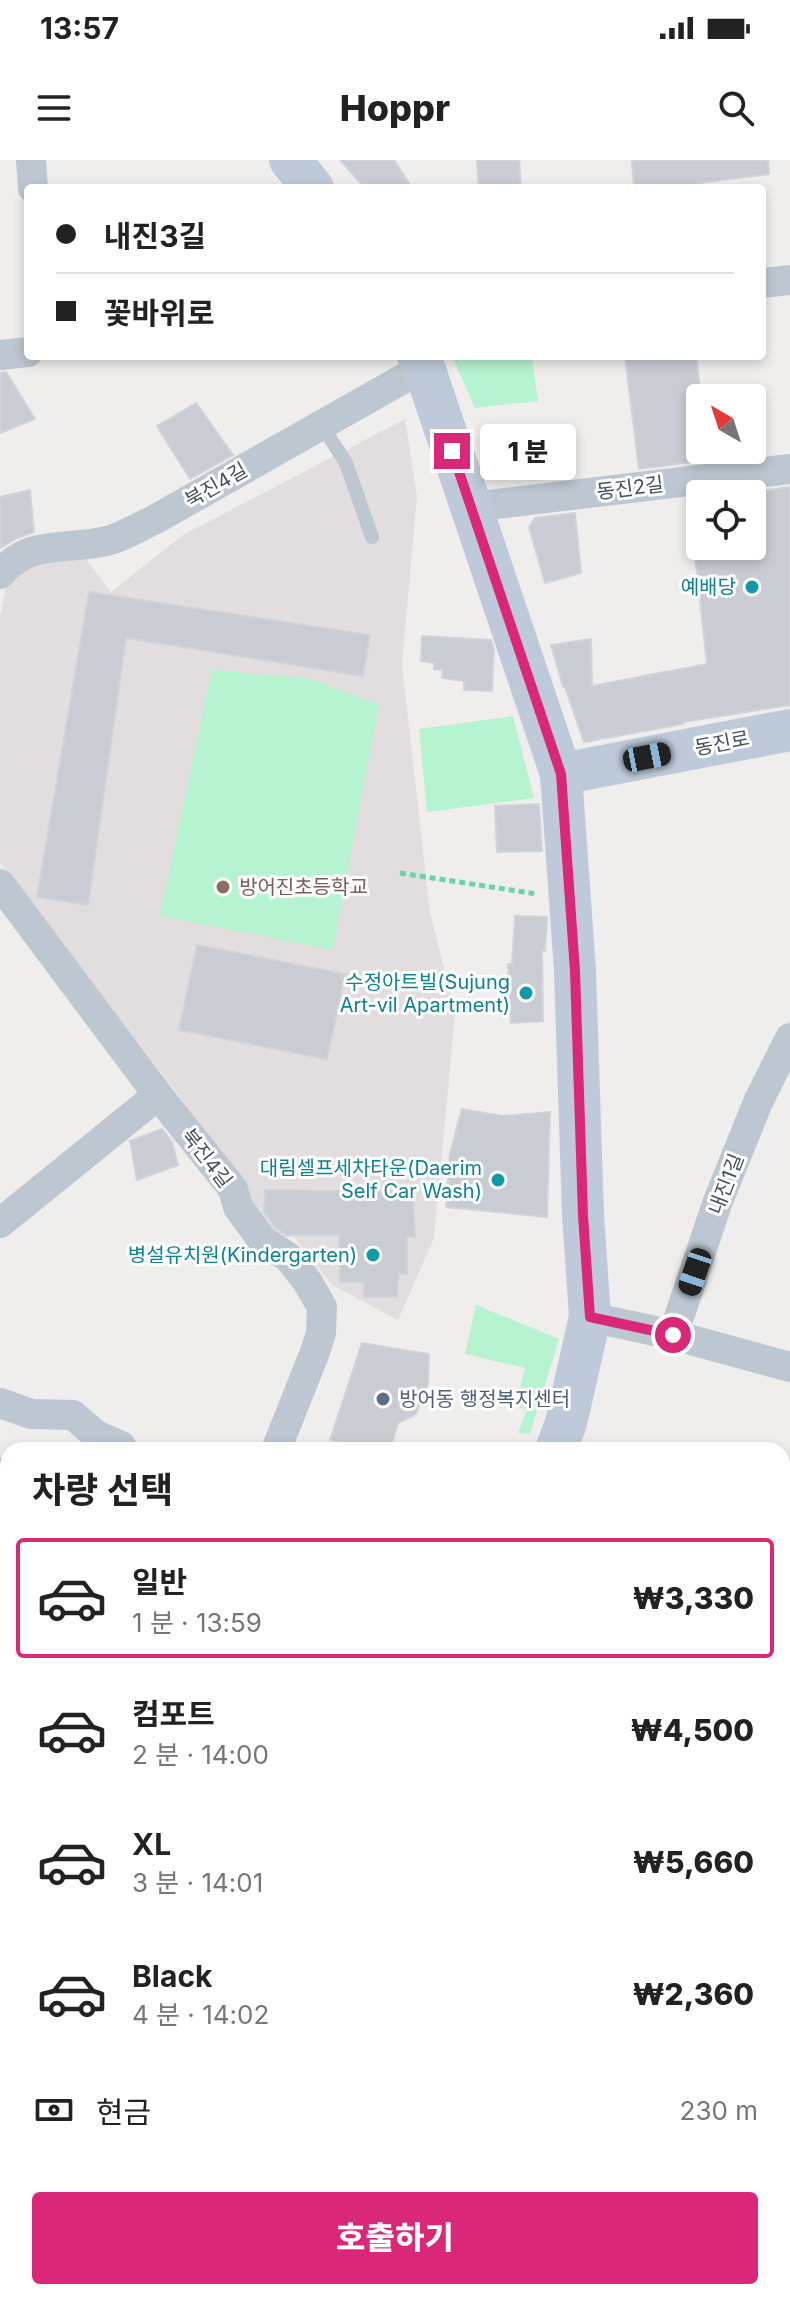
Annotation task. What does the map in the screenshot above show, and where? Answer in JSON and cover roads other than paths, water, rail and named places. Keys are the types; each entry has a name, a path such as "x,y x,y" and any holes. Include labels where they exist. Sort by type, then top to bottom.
{"street":[{"path":"31,160 33,184"},
{"path":"290,160 310,184"},
{"path":"766,283 790,280"},
{"path":"0,355 24,352"},
{"path":"421,362 561,774 575,971 583,1215 590,1317 559,1442"},
{"name":"북진4길","path":"0,574 21,554 41,548 65,548 109,540 154,520 321,424 421,362"},
{"name":"동진2길","path":"471,507 790,469"},
{"name":"동진로","path":"561,774 790,730"},
{"name":"북진4길","path":"0,884 158,1095 233,1189 238,1207 263,1241 288,1257 322,1307 321,1333 315,1352 278,1442"},
{"name":"내진1길","path":"673,1335 718,1201 758,1102 790,1038"},
{"path":"0,1223 158,1095"},
{"path":"590,1317 788,1361"},
{"path":"0,1403 31,1414 73,1415 108,1442"}],"lane":[{"path":"321,424 346,463 372,537"}],"place":[{"name":"예배당","path":"752,587"},
{"name":"방어진초등학교","path":"223,887"},
{"name":"수정아트빌(Sujung Art-vil Apartment)","path":"526,993"},
{"name":"대림셀프세차타운(Daerim Self Car Wash)","path":"498,1180"},
{"name":"병설유치원(Kindergarten)","path":"373,1255"},
{"name":"방어동 행정복지센터","path":"383,1399"}]}
